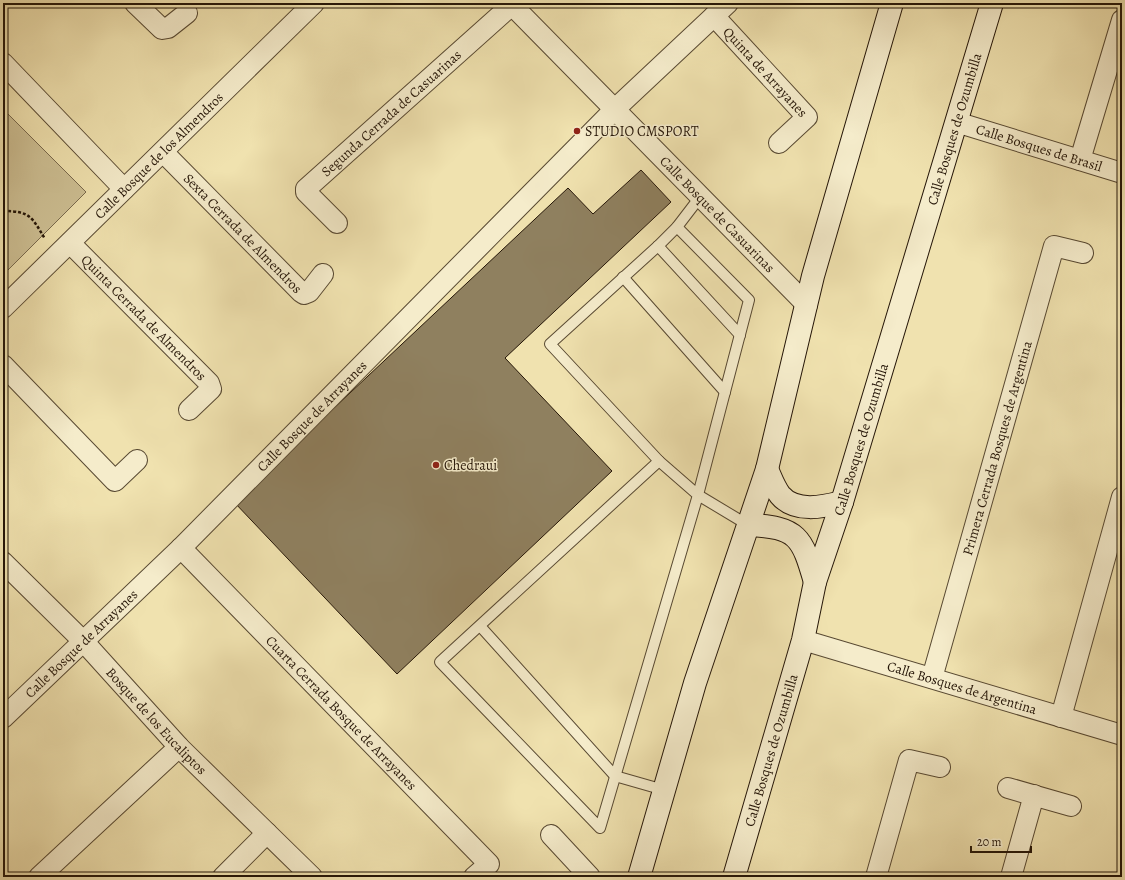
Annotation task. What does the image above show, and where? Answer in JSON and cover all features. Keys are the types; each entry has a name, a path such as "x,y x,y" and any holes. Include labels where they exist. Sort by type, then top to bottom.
{"main road":[{"path":"639,877 695,683 767,469 813,276 892,3"},
{"name":"Calle Bosques de Ozumbilla","path":"734,877 803,640 815,582 842,502 992,3"},
{"path":"767,469 781,496 794,504 808,508 842,502"},
{"path":"748,525 773,526 790,532 803,546 815,582"}],"street":[{"path":"135,3 162,29 168,28 187,13"},
{"name":"Calle Bosque de los Almendros","path":"3,308 314,3"},
{"name":"Calle Bosque de Casuarinas","path":"512,4 700,197 807,304"},
{"name":"Segunda Cerrada de Casuarinas","path":"337,223 306,192 306,188 512,4"},
{"name":"Calle Bosque de Arrayanes","path":"3,718 181,548 615,109 721,9"},
{"name":"Quinta de Arrayanes","path":"721,9 807,117 779,143"},
{"path":"1080,160 1122,20"},
{"path":"3,63 124,190"},
{"name":"Calle Bosques de Brasil","path":"956,122 1122,173"},
{"name":"Sexta Cerrada de Almendros","path":"163,152 301,292 304,294 309,292 323,274"},
{"name":"Primera Cerrada Bosques de Argentina","path":"932,678 1054,246 1083,253"},
{"name":"Quinta Cerrada de Almendros","path":"63,250 209,383 211,389 189,410"},
{"path":"3,365 115,481 137,460"},
{"path":"1062,717 1122,497"},
{"name":"Cuarta Cerrada Bosque de Arrayanes","path":"181,548 489,864 474,877"},
{"name":"Bosque de los Eucaliptos","path":"3,562 84,642 180,747 312,877"},
{"name":"Calle Bosques de Argentina","path":"803,640 1122,734"},
{"path":"39,877 180,747"},
{"path":"876,877 909,760 940,767"},
{"path":"1008,788 1071,806"},
{"path":"1010,877 1034,795"},
{"path":"223,877 267,833"},
{"path":"551,835 590,877"}],"lane":[{"path":"700,197 677,228 550,344 659,461 698,495 748,525"},
{"path":"659,461 440,662 600,828 698,495 749,300 677,228"},
{"path":"658,246 740,336"},
{"path":"623,277 725,392"},
{"path":"480,626 615,776 664,790"}],"path":[{"path":"3,211 20,211 33,218 63,250"}],"shaded area":[{"path":"3,109 86,192 3,275"}],"building":[{"path":"641,170 671,202 505,358 612,471 397,674 234,502 568,188 593,214"}],"place":[{"name":"STUDIO CMSPORT","path":"577,131"},
{"name":"Chedraui","path":"436,465"}]}
